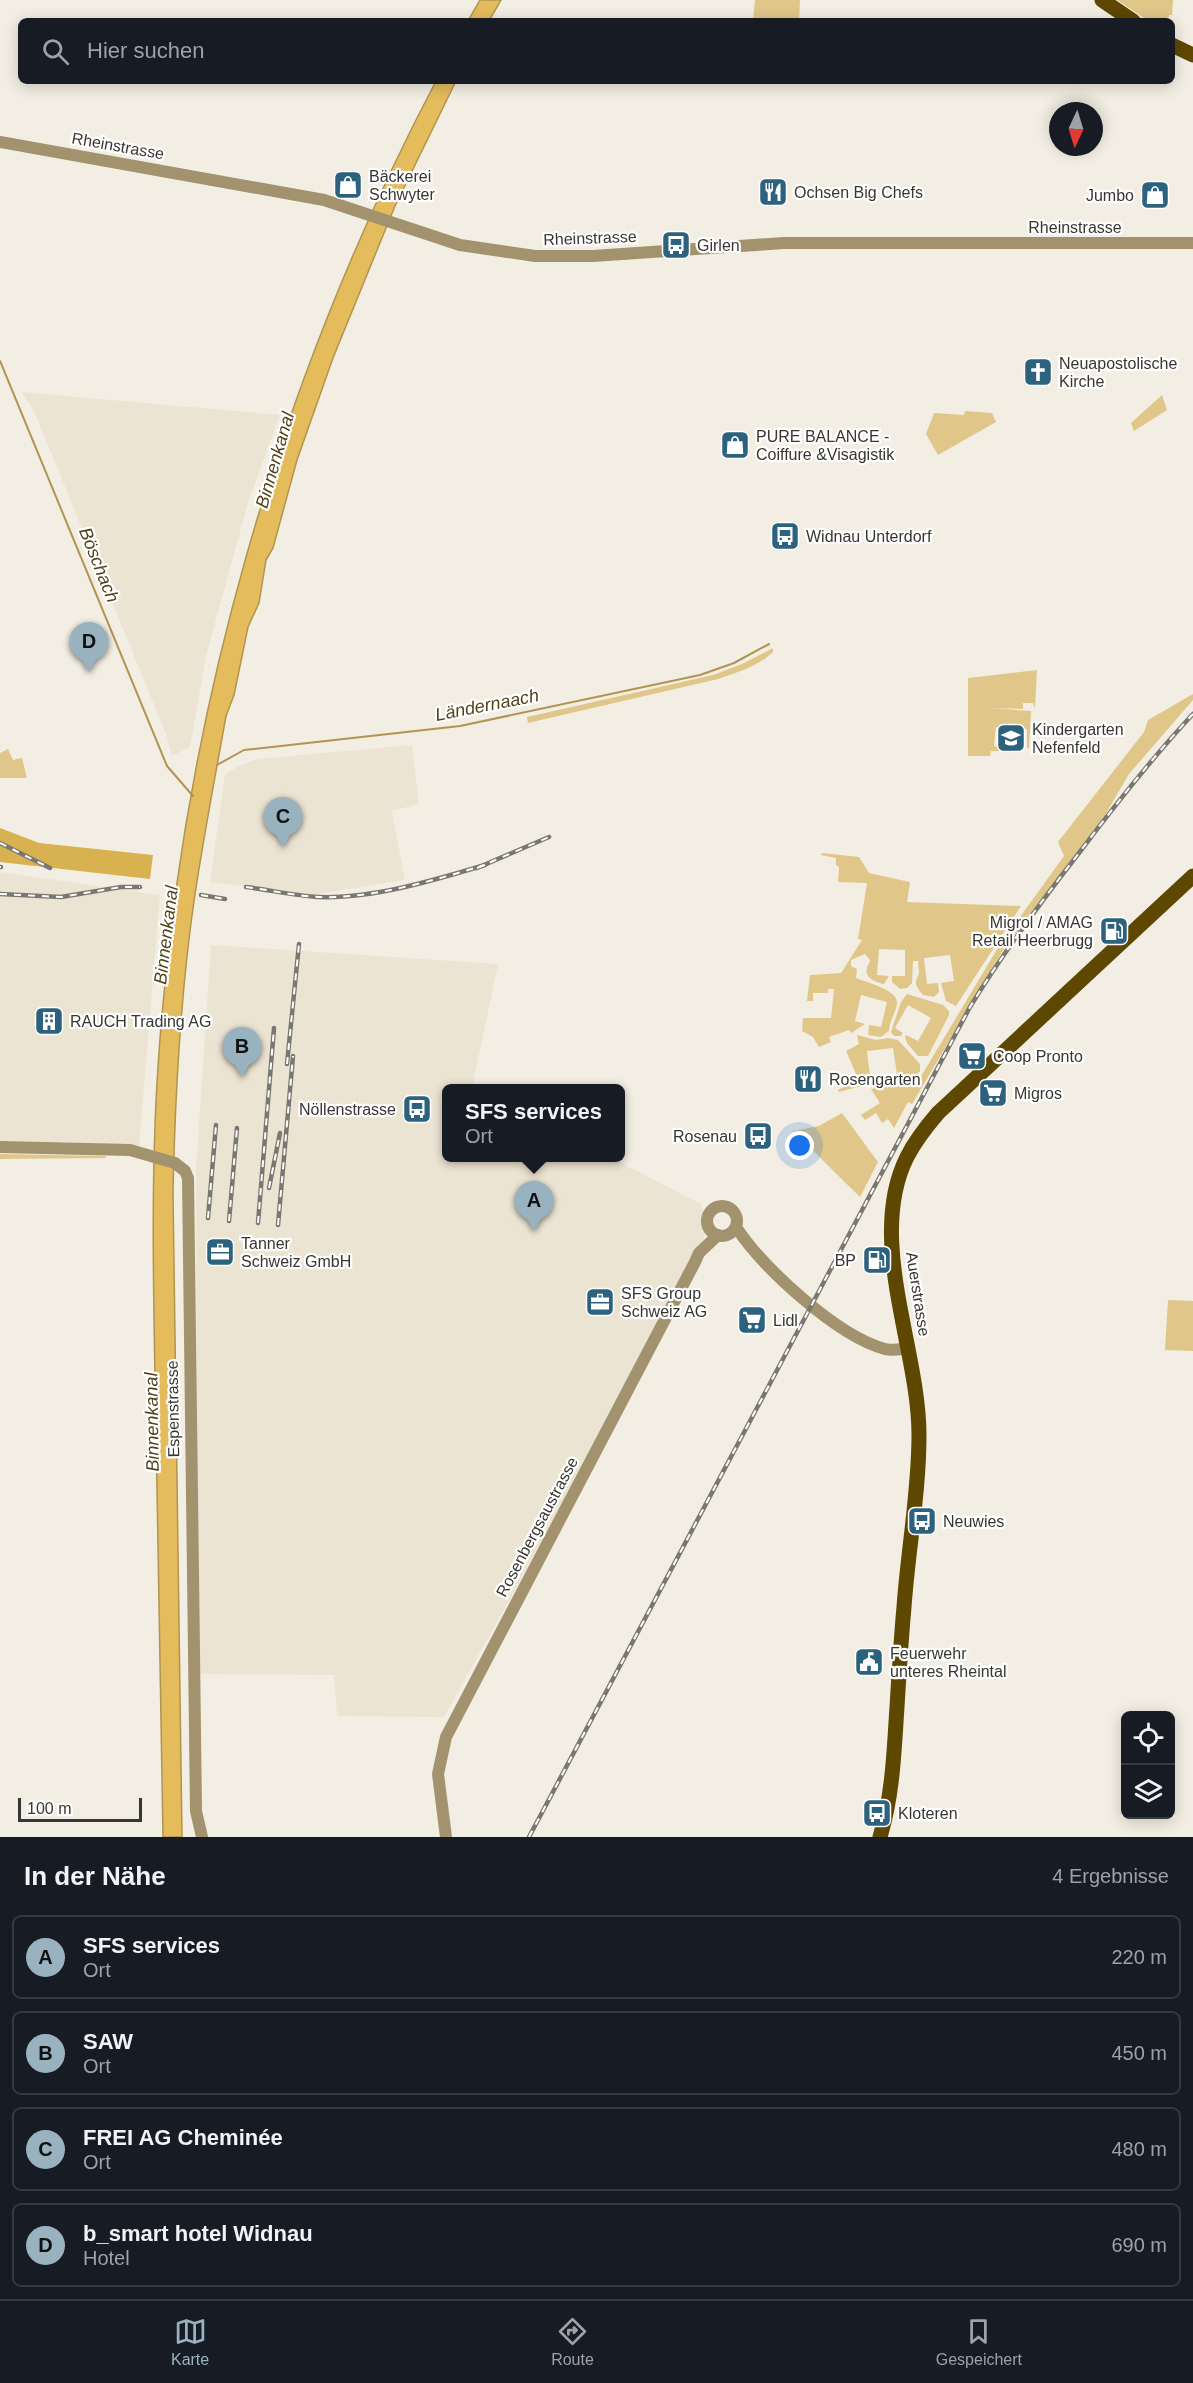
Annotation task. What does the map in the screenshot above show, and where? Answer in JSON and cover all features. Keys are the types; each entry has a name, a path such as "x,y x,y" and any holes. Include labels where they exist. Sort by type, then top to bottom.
{"main road":[{"path":"1102,0 1129,18"},
{"path":"1175,46 1193,55"},
{"name":"Auerstrasse","path":"880,1837 888,1808 894,1766 904,1604 918,1474 918,1415 895,1269 892,1218 899,1179 906,1159 919,1136 938,1113 1193,876"}],"street":[{"name":"Rheinstrasse","path":"0,142 313,198 364,212 470,247 520,254 558,257 784,243 1193,243"},
{"name":"Espenstrasse","path":"0,1147 114,1149 171,1161 185,1171 189,1187 188,1292 196,1800 202,1837"},
{"path":"727,1232 737,1221 733,1211 723,1206 715,1207 707,1218 708,1226 727,1232 749,1248 787,1285 844,1328 886,1349 908,1348"},
{"name":"Rosenbergsaustrasse","path":"454,1837 446,1831 440,1804 438,1774 446,1737 699,1253 708,1226"},
{"name":"Rosenbergsaustrasse","path":"699,1253 727,1232"}],"shaded area":[{"path":"480,0 501,0 491,18 470,18"},
{"path":"755,0 800,0 799,18 753,18"},
{"path":"1117,0 1173,0 1172,15 1169,15 1168,18 1144,18"},
{"path":"435,84 455,84 395,206 333,358 297,460 273,548 266,560 259,603 248,627 234,695 226,716 205,832 189,937 182,1010 173,1193 182,1837 163,1837 153,1203 158,1067 170,939 188,811 213,685 245,560 284,437 328,316 379,197"},
{"path":"21,392 280,415 248,503 206,656 190,747 172,756 166,734 34,411"},
{"path":"1162,395 1167,410 1134,431 1131,423"},
{"path":"965,411 992,413 996,422 938,455 926,434 934,413 964,415"},
{"path":"773,648 773,652 761,661 718,679 528,723 527,717 713,675 742,664"},
{"path":"1037,670 1035,708 1033,703 1023,703 1023,709 991,708 1031,711 1029,748 1027,748 1027,729 996,727 994,746 1001,747 1001,751 991,751 990,756 968,756 968,678"},
{"path":"1193,694 1193,700 1129,774 1105,815 1005,947 912,1104 908,1102 894,1128 888,1119 882,1123 876,1113 865,1120 861,1115 880,1103 871,1089 920,1078 999,946 1064,856 1058,842 1144,732 1148,720"},
{"path":"412,745 419,804 392,811 405,880 311,895 210,882 225,774 257,759"},
{"path":"8,749 13,760 22,758 27,778 0,778 0,753"},
{"path":"0,828 39,843 153,855 150,879 0,862"},
{"path":"822,853 859,857 869,873 910,882 907,902 1021,906 956,1006 946,1001 941,983 954,981 950,955 924,958 927,984 938,983 939,992 934,997 923,995 917,987 918,961 913,961 912,983 907,988 900,989 892,982 892,976 905,976 905,950 879,949 877,975 889,976 884,984 867,975 870,960 865,954 851,960 851,966 857,969 856,978 880,987 896,998 897,1006 889,1031 881,1037 868,1035 869,1025 881,1027 887,1002 861,995 855,1021 865,1024 851,1033 849,1030 829,1037 831,1042 819,1047 813,1037 802,1031 803,1018 831,1018 834,989 828,989 828,993 813,993 813,1001 807,1001 810,975 841,973 862,940 858,939 867,883 838,882 839,867 836,865 836,858 821,855"},
{"path":"0,872 160,895 139,1147 0,1145"},
{"path":"211,945 498,964 473,1084 442,1084 442,1162 620,1162 701,1204 708,1226 645,1357 444,1717 337,1716 334,1675 198,1674 196,1168"},
{"path":"907,994 943,1005 949,1011 928,1056 918,1056 905,1037 906,1035 918,1041 931,1018 908,1005 895,1028 903,1033 901,1036 894,1036 891,1032 901,1002"},
{"path":"857,1035 876,1040 888,1038 898,1040 920,1064 920,1071 915,1076 889,1081 885,1076 897,1074 893,1048 867,1051 870,1077 882,1076 880,1081 839,1092 838,1090 844,1087 842,1082 857,1076 846,1051 859,1044"},
{"path":"842,1113 878,1162 860,1197 793,1131 819,1126"},
{"path":"0,1154 105,1156 106,1158 0,1159"},
{"path":"1168,1300 1193,1301 1193,1351 1165,1350"}],"waterway":[{"name":"Böschach","path":"0,361 167,766 193,796"},
{"name":"Ländernaach","path":"217,765 244,750 460,726 700,675 734,663 769,644"}],"railway":[{"path":"529,1837 970,1007 1009,948 1106,817 1193,714"},
{"path":"477,868 549,837"},
{"path":"0,843 50,868"},
{"path":"246,887 319,897 339,897 382,892 485,865"},
{"path":"0,894 61,897 121,887 140,887"},
{"path":"201,895 225,899"},
{"path":"287,1064 299,944"},
{"path":"258,1223 274,1028"},
{"path":"278,1225 293,1056"},
{"path":"208,1218 216,1125"},
{"path":"229,1221 237,1128"},
{"path":"269,1188 280,1133"}],"place":[{"name":"Bäckerei Schwyter","path":"348,185"},
{"name":"Ochsen Big Chefs","path":"773,192"},
{"name":"Jumbo","path":"1155,195"},
{"name":"Girlen","path":"676,245"},
{"name":"Neuapostolische Kirche","path":"1038,372"},
{"name":"PURE BALANCE - Coiffure &Visagistik","path":"735,445"},
{"name":"Widnau Unterdorf","path":"785,536"},
{"name":"b_smart hotel Widnau","path":"89,672"},
{"name":"Kindergarten Nefenfeld","path":"1011,738"},
{"name":"FREI AG Cheminée","path":"283,847"},
{"name":"Migrol / AMAG Retail Heerbrugg","path":"1114,931"},
{"name":"RAUCH Trading AG","path":"49,1021"},
{"name":"Coop Pronto","path":"972,1056"},
{"name":"SAW","path":"242,1077"},
{"name":"Rosengarten","path":"808,1079"},
{"name":"Migros","path":"993,1093"},
{"name":"Nöllenstrasse","path":"417,1109"},
{"name":"Rosenau","path":"758,1136"},
{"name":"SFS services","path":"534,1231"},
{"name":"Tanner Schweiz GmbH","path":"220,1252"},
{"name":"BP","path":"877,1260"},
{"name":"SFS Group Schweiz AG","path":"600,1302"},
{"name":"Lidl","path":"752,1320"},
{"name":"Neuwies","path":"922,1521"},
{"name":"Feuerwehr unteres Rheintal","path":"869,1662"},
{"name":"Kloteren","path":"877,1813"}],"water label":[{"name":"Binnenkanal","path":"275,460"},
{"name":"Binnenkanal","path":"166,935"},
{"name":"Binnenkanal","path":"152,1422"}]}
